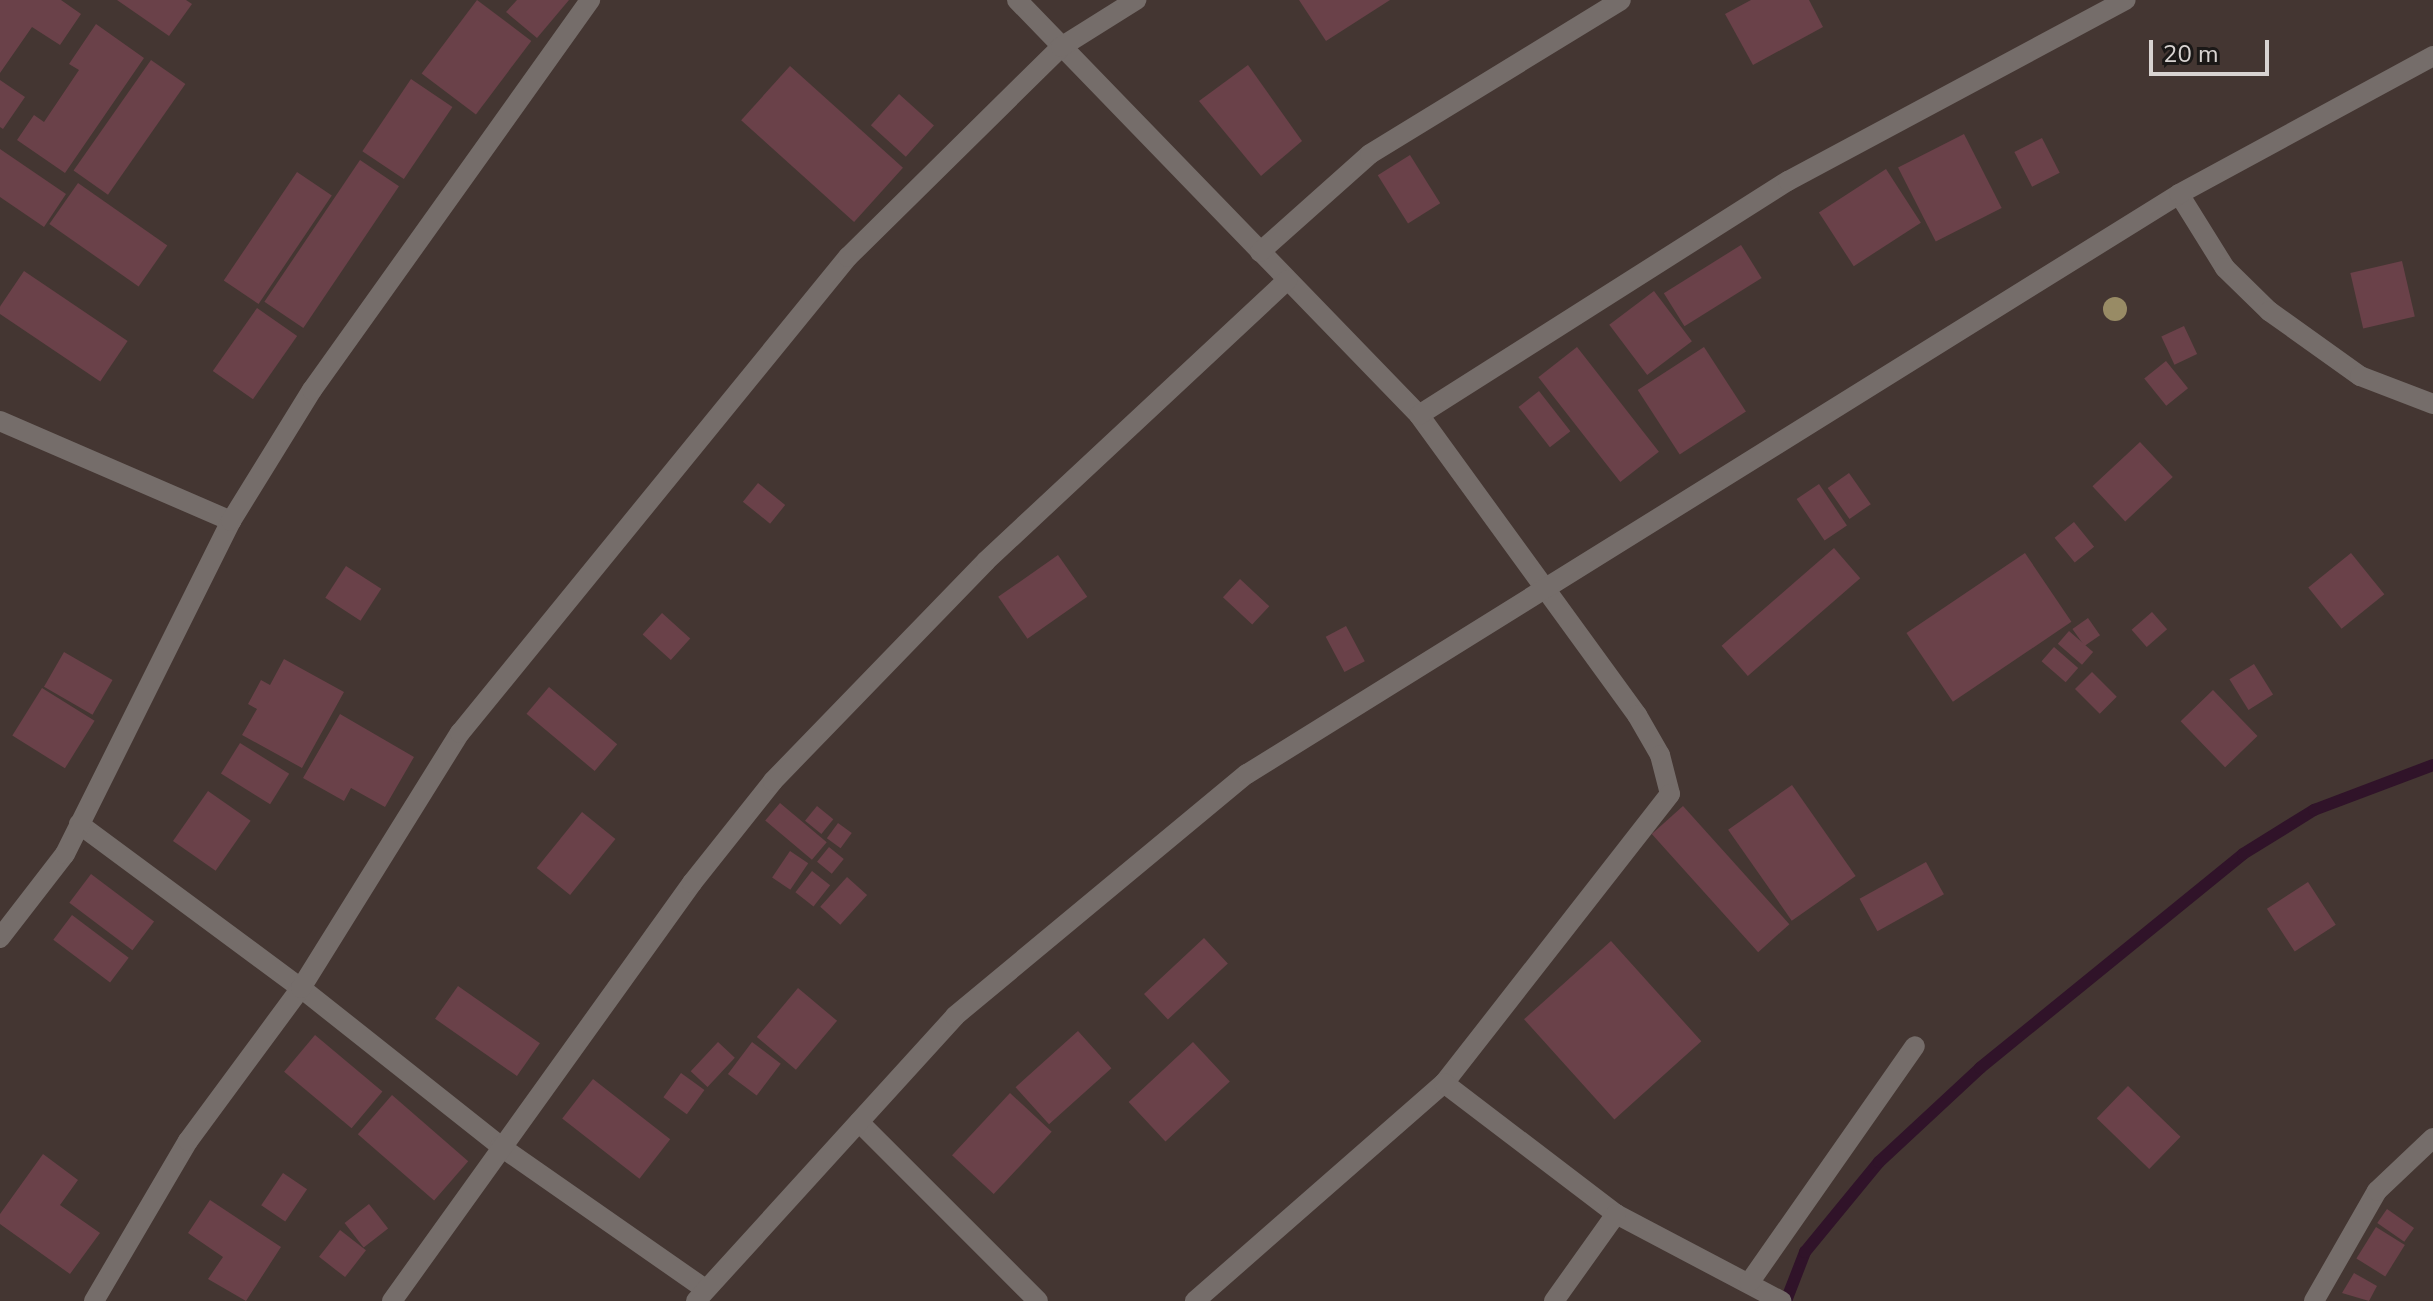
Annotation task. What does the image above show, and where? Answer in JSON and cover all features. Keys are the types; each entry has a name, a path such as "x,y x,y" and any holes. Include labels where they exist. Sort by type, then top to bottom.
{"lane":[{"path":"0,938 65,854 231,521 357,323 590,0"},
{"path":"1017,0 1419,415 1547,587 1637,715 1660,755 1670,794 1444,1083 1195,1301"},
{"path":"94,1301 188,1141 301,988 460,733 848,257 1061,47 1136,0"},
{"path":"1260,252 1370,154 1621,0"},
{"path":"1419,415 1788,181 2126,0"},
{"path":"79,824 301,988 500,1146 700,1295 988,984 1208,802 1286,746 2179,194 2433,56"},
{"path":"2179,194 2225,268 2269,311 2360,376 2433,404"},
{"path":"392,1301 500,1146 692,883 782,771 986,561 1287,280"},
{"path":"0,421 231,521"},
{"path":"1444,1083 1616,1214 1765,1292 1915,1046"},
{"path":"859,1122 1038,1301"},
{"path":"2314,1301 2377,1191 2433,1138"},
{"path":"1554,1301 1616,1214"}],"shaded area":[{"path":"0,0 2433,0 2433,1301 0,1301"}],"building":[{"path":"0,0 61,0 81,14 60,45 32,27 0,73"},
{"path":"117,0 186,0 192,4 169,36"},
{"path":"477,0 531,41 476,114 422,73"},
{"path":"517,0 569,0 537,38 506,12"},
{"path":"1299,0 1390,0 1326,41"},
{"path":"1751,0 1809,0 1823,27 1753,65 1725,14"},
{"path":"96,24 144,58 65,173 17,140 34,115 44,122 79,70 69,64"},
{"path":"151,60 185,84 108,195 74,171"},
{"path":"1248,65 1302,141 1261,176 1199,101"},
{"path":"790,66 903,168 854,222 741,120"},
{"path":"411,79 452,107 404,179 362,151"},
{"path":"0,80 25,97 3,129 0,127"},
{"path":"899,94 934,125 906,157 871,125"},
{"path":"1964,134 2002,208 1936,242 1898,168"},
{"path":"2042,138 2060,173 2032,187 2014,152"},
{"path":"0,149 66,194 44,227 0,197"},
{"path":"1410,155 1440,203 1408,223 1378,175"},
{"path":"360,160 399,186 303,328 264,302"},
{"path":"1886,169 1921,223 1854,266 1819,213"},
{"path":"297,172 332,195 259,304 224,281"},
{"path":"78,183 167,246 139,286 49,224"},
{"path":"1741,245 1762,278 1684,326 1664,293"},
{"path":"2402,261 2415,317 2363,328 2350,273"},
{"path":"24,271 128,341 100,382 0,314 0,307"},
{"path":"1654,291 1692,341 1647,375 1609,325"},
{"path":"257,308 297,336 253,399 213,371"},
{"path":"2184,326 2197,354 2174,365 2161,337"},
{"path":"1577,347 1659,452 1620,482 1538,377"},
{"path":"1704,347 1746,412 1680,455 1638,390"},
{"path":"2166,361 2188,388 2166,406 2144,379"},
{"path":"1539,391 1570,431 1550,447 1519,407"},
{"path":"2140,442 2173,477 2125,521 2092,486"},
{"path":"1849,473 1871,504 1849,519 1828,488"},
{"path":"758,483 785,505 770,524 743,502"},
{"path":"1819,484 1847,525 1825,541 1797,499"},
{"path":"2074,522 2094,547 2075,563 2055,538"},
{"path":"1834,548 1860,578 1748,676 1722,646"},
{"path":"2025,553 2071,622 1953,702 1906,633"},
{"path":"2351,553 2384,594 2342,629 2308,588"},
{"path":"1058,555 1087,597 1027,639 998,597"},
{"path":"346,566 381,589 361,621 325,598"},
{"path":"1240,579 1269,606 1252,625 1223,597"},
{"path":"2152,612 2167,629 2147,647 2132,630"},
{"path":"662,613 690,638 671,660 643,635"},
{"path":"2088,618 2100,635 2084,646 2072,629"},
{"path":"1346,626 1365,661 1344,672 1326,637"},
{"path":"2069,631 2093,652 2082,665 2058,644"},
{"path":"2054,647 2078,668 2066,682 2042,661"},
{"path":"64,652 112,680 92,715 44,687"},
{"path":"284,659 344,692 302,768 242,735 257,709 248,704 261,680 270,685"},
{"path":"2254,664 2273,695 2248,710 2229,679"},
{"path":"2092,672 2117,697 2100,714 2075,689"},
{"path":"549,687 617,744 595,771 527,714"},
{"path":"42,688 95,721 65,768 12,735"},
{"path":"2213,690 2257,736 2225,767 2181,721"},
{"path":"340,714 414,757 385,807 351,788 344,801 303,778"},
{"path":"240,743 289,774 270,804 221,774"},
{"path":"1792,785 1856,876 1792,921 1728,830"},
{"path":"208,791 251,821 216,871 173,841"},
{"path":"780,803 827,842 812,860 765,821"},
{"path":"817,806 833,819 821,834 805,821"},
{"path":"1683,806 1789,924 1758,952 1652,834"},
{"path":"582,812 615,839 570,895 537,868"},
{"path":"838,823 852,833 841,848 827,838"},
{"path":"829,847 844,859 832,874 817,862"},
{"path":"790,851 808,863 790,890 772,878"},
{"path":"1926,862 1944,894 1877,931 1860,899"},
{"path":"812,871 830,885 814,906 795,892"},
{"path":"91,874 154,922 132,950 69,903"},
{"path":"847,877 867,895 840,925 820,907"},
{"path":"2308,882 2336,925 2295,951 2267,909"},
{"path":"72,915 129,958 110,982 53,940"},
{"path":"1204,938 1228,964 1168,1020 1144,994"},
{"path":"1611,941 1701,1041 1614,1120 1524,1019"},
{"path":"458,986 540,1043 517,1076 435,1019"},
{"path":"798,988 837,1021 796,1070 757,1037"},
{"path":"1078,1031 1111,1068 1049,1124 1016,1087"},
{"path":"315,1035 382,1092 352,1128 284,1072"},
{"path":"718,1042 735,1058 708,1087 691,1071"},
{"path":"752,1042 781,1064 757,1096 728,1074"},
{"path":"1193,1042 1230,1081 1165,1142 1129,1102"},
{"path":"681,1073 704,1090 687,1114 663,1097"},
{"path":"593,1079 670,1139 639,1179 562,1118"},
{"path":"2128,1086 2181,1137 2149,1169 2097,1118"},
{"path":"1010,1093 1052,1132 994,1194 952,1155"},
{"path":"392,1095 468,1161 434,1201 358,1134"},
{"path":"43,1154 78,1180 60,1205 100,1233 70,1274 0,1224 0,1214"},
{"path":"283,1173 307,1189 285,1222 261,1205"},
{"path":"210,1200 281,1247 246,1301 208,1279 223,1257 188,1233"},
{"path":"369,1204 388,1228 364,1248 345,1223"},
{"path":"2387,1209 2414,1228 2404,1242 2377,1223"},
{"path":"2376,1227 2405,1245 2385,1276 2356,1258"},
{"path":"340,1230 366,1250 345,1277 319,1257"},
{"path":"2354,1273 2377,1286 2369,1301 2342,1293"}],"waterway":[{"path":"1786,1301 1805,1252 1879,1162 1980,1068 2243,854 2314,810 2433,765"}]}
